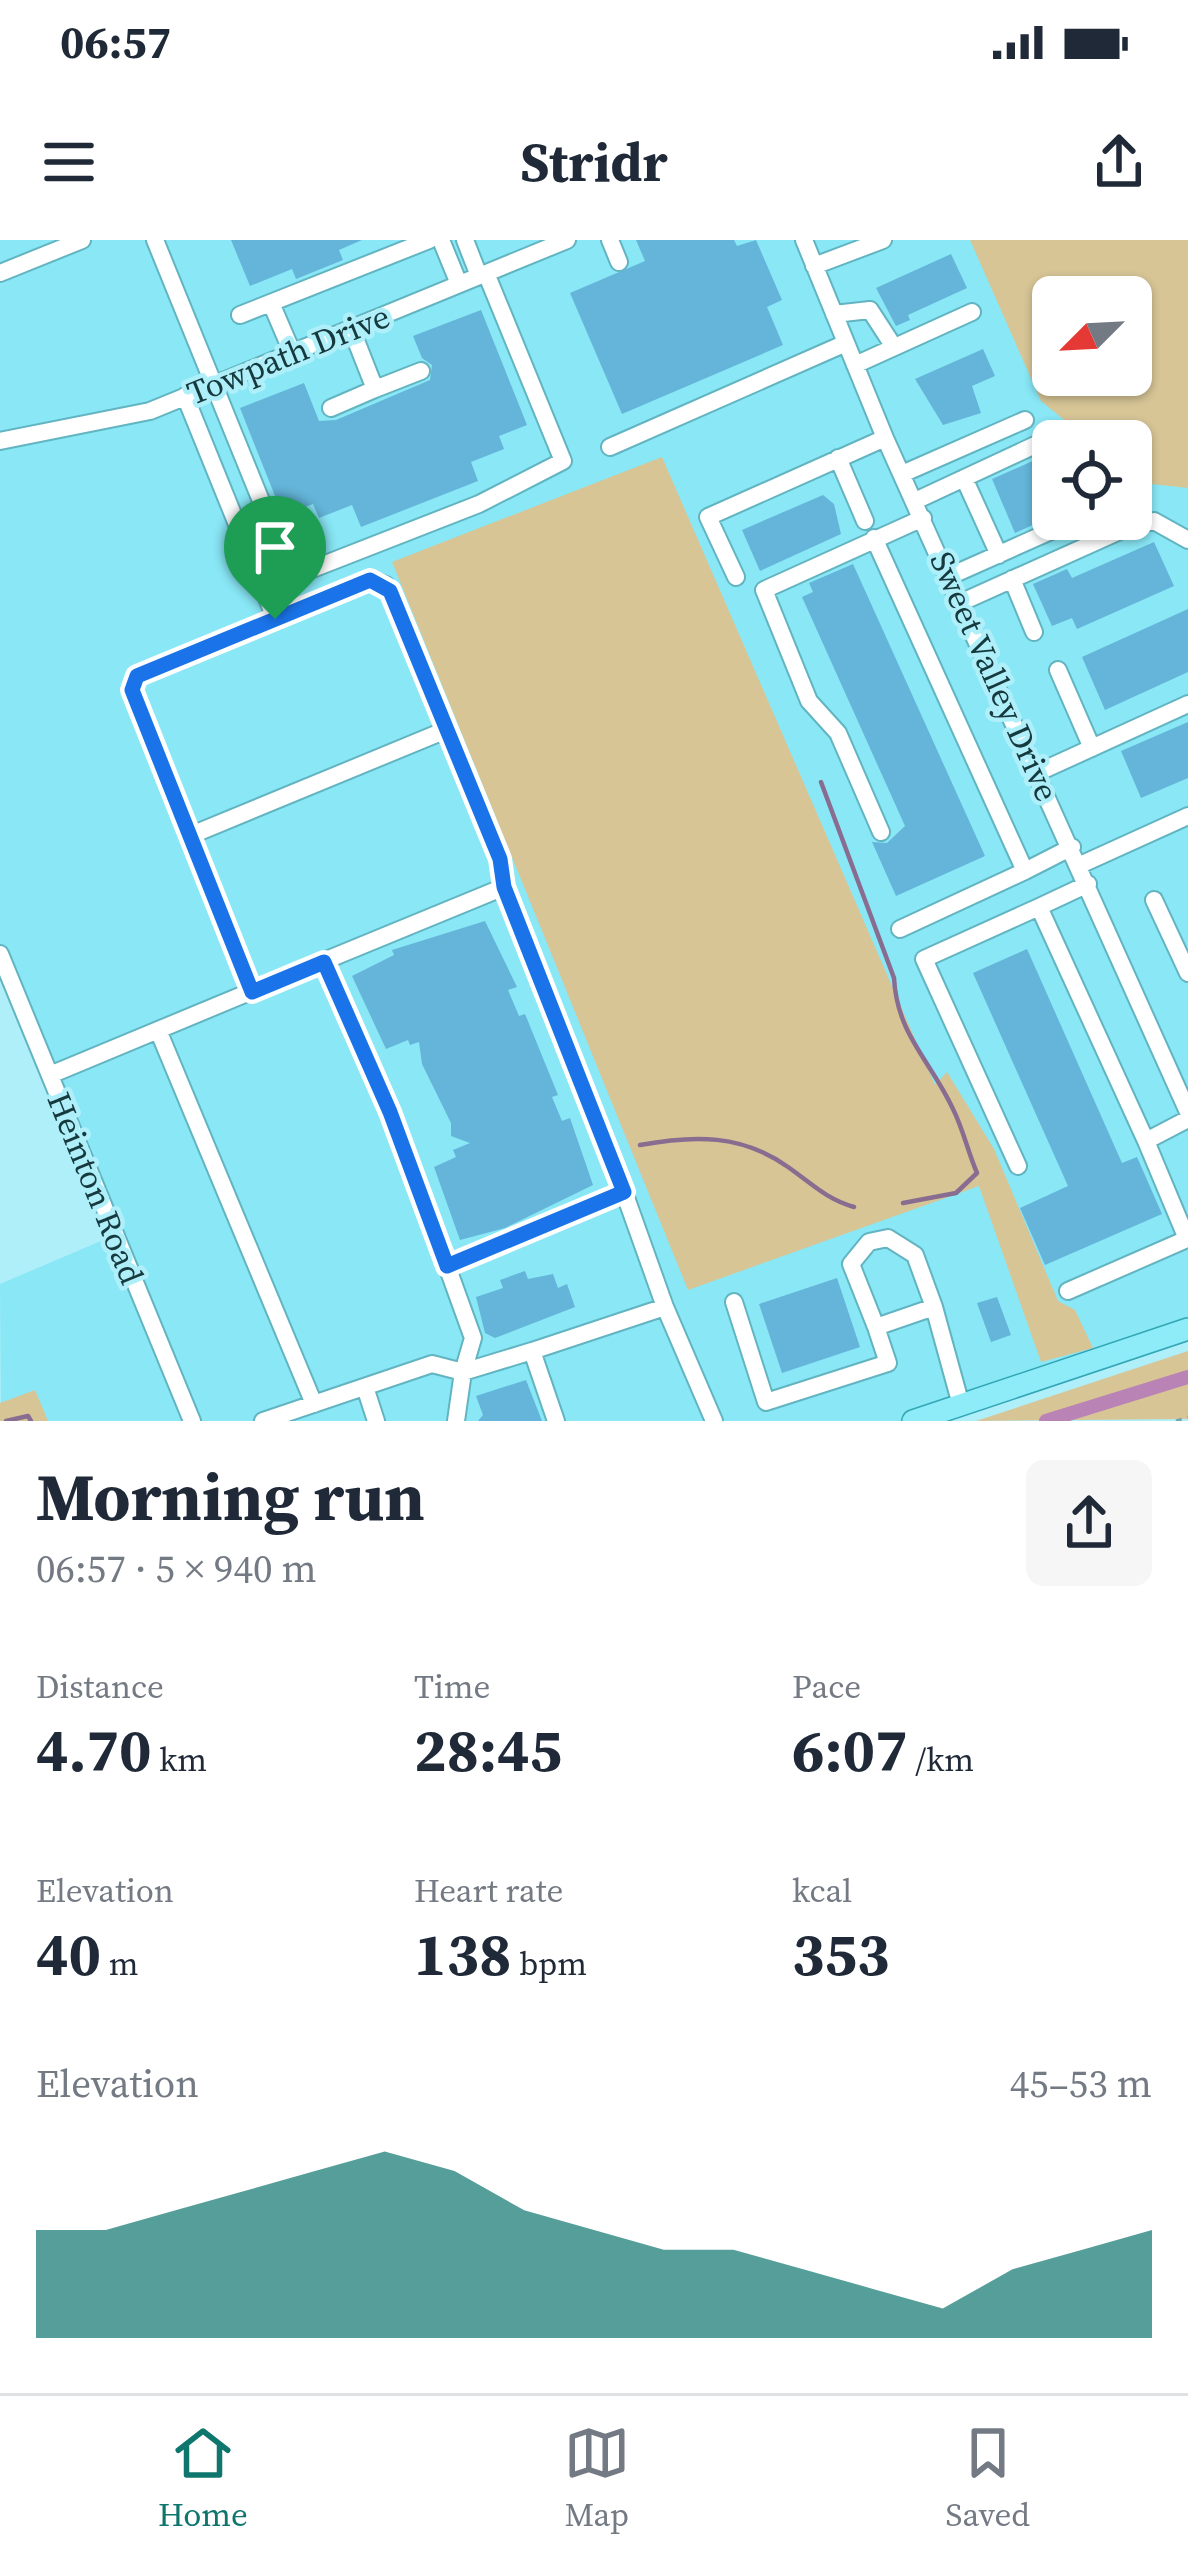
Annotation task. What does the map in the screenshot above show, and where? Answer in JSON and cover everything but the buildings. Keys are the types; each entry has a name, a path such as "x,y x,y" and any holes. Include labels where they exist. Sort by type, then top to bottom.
{"main road":[{"path":"914,1421 1188,1329"}],"street":[{"path":"0,273 82,240"},
{"path":"155,240 217,382 292,577 479,504 563,461 464,240"},
{"path":"240,315 429,240"},
{"path":"441,240 459,284"},
{"name":"Towpath Drive","path":"0,441 128,416 185,396 567,240"},
{"path":"610,240 620,262"},
{"name":"Sweet Valley Drive","path":"804,240 885,438 1039,772 1188,1116"},
{"path":"814,266 880,240"},
{"path":"272,303 292,352"},
{"path":"834,314 870,310 894,347"},
{"path":"855,365 972,312"},
{"path":"351,328 375,388"},
{"path":"610,447 845,343"},
{"path":"332,408 421,370"},
{"path":"185,396 275,619"},
{"path":"902,474 1024,419"},
{"path":"736,577 708,517 885,438"},
{"path":"881,832 838,733 809,701 764,590 874,538 964,478 1032,446"},
{"path":"838,458 865,520"},
{"path":"964,478 999,554"},
{"path":"962,602 1131,526 1154,521 1188,540"},
{"path":"874,538 1025,871"},
{"path":"950,576 1032,539"},
{"path":"1012,579 1034,632"},
{"path":"252,992 133,697 134,680 370,580 386,585 500,859 504,887 665,1307 714,1421"},
{"path":"1058,670 1092,748"},
{"path":"1039,772 1188,704"},
{"path":"189,836 446,730"},
{"path":"1080,866 1188,816"},
{"path":"900,929 1072,847"},
{"path":"1018,1166 924,958 1088,884"},
{"path":"50,1075 504,887"},
{"path":"1154,900 1188,973"},
{"path":"1039,907 1187,1239 1068,1291"},
{"name":"Heinton Road","path":"0,954 191,1421"},
{"path":"324,962 390,1112 473,1338 456,1421"},
{"path":"158,1030 314,1404"},
{"path":"1146,1141 1188,1116"},
{"path":"447,1266 624,1192"},
{"path":"734,1302 766,1402 888,1364 851,1264 868,1242 888,1238 915,1255 961,1405"},
{"path":"263,1421 433,1364 463,1372 665,1307"},
{"path":"876,1327 934,1307"},
{"path":"532,1351 556,1421"},
{"path":"365,1387 376,1421"}],"path":[{"path":"1176,1421 1188,1417"}],"shaded area":[{"path":"0,240 1017,240 1032,296 1032,396 1081,396 1114,420 1032,420 1032,540 1152,540 1152,448 1188,475 1188,1329 913,1421 1,1421 0,1284 115,1235 0,954"},
{"path":"970,240 1188,240 1188,488 1152,484 1152,420 1064,420 1039,396 1152,396 1152,276 1032,276 1032,381"},
{"path":"662,457 935,1085 947,1072 994,1149 1058,1301 1075,1310 1093,1348 1041,1362 979,1186 688,1290 392,562"},
{"path":"1188,1351 1188,1419 976,1421"},
{"path":"35,1390 48,1421 0,1421 0,1403"}],"waterway":[{"path":"821,782 894,978 901,1016 953,1109 977,1173 956,1193 903,1203"},
{"path":"640,1145 698,1139 753,1148 854,1207"},
{"path":"1046,1421 1188,1377"},
{"path":"6,1421 28,1416 31,1421"}],"route":[{"path":"370,580 390,591 500,859 504,887 624,1192 447,1266 413,1185 390,1112 324,962 252,992 132,690 137,676 275,619 370,580"}]}
